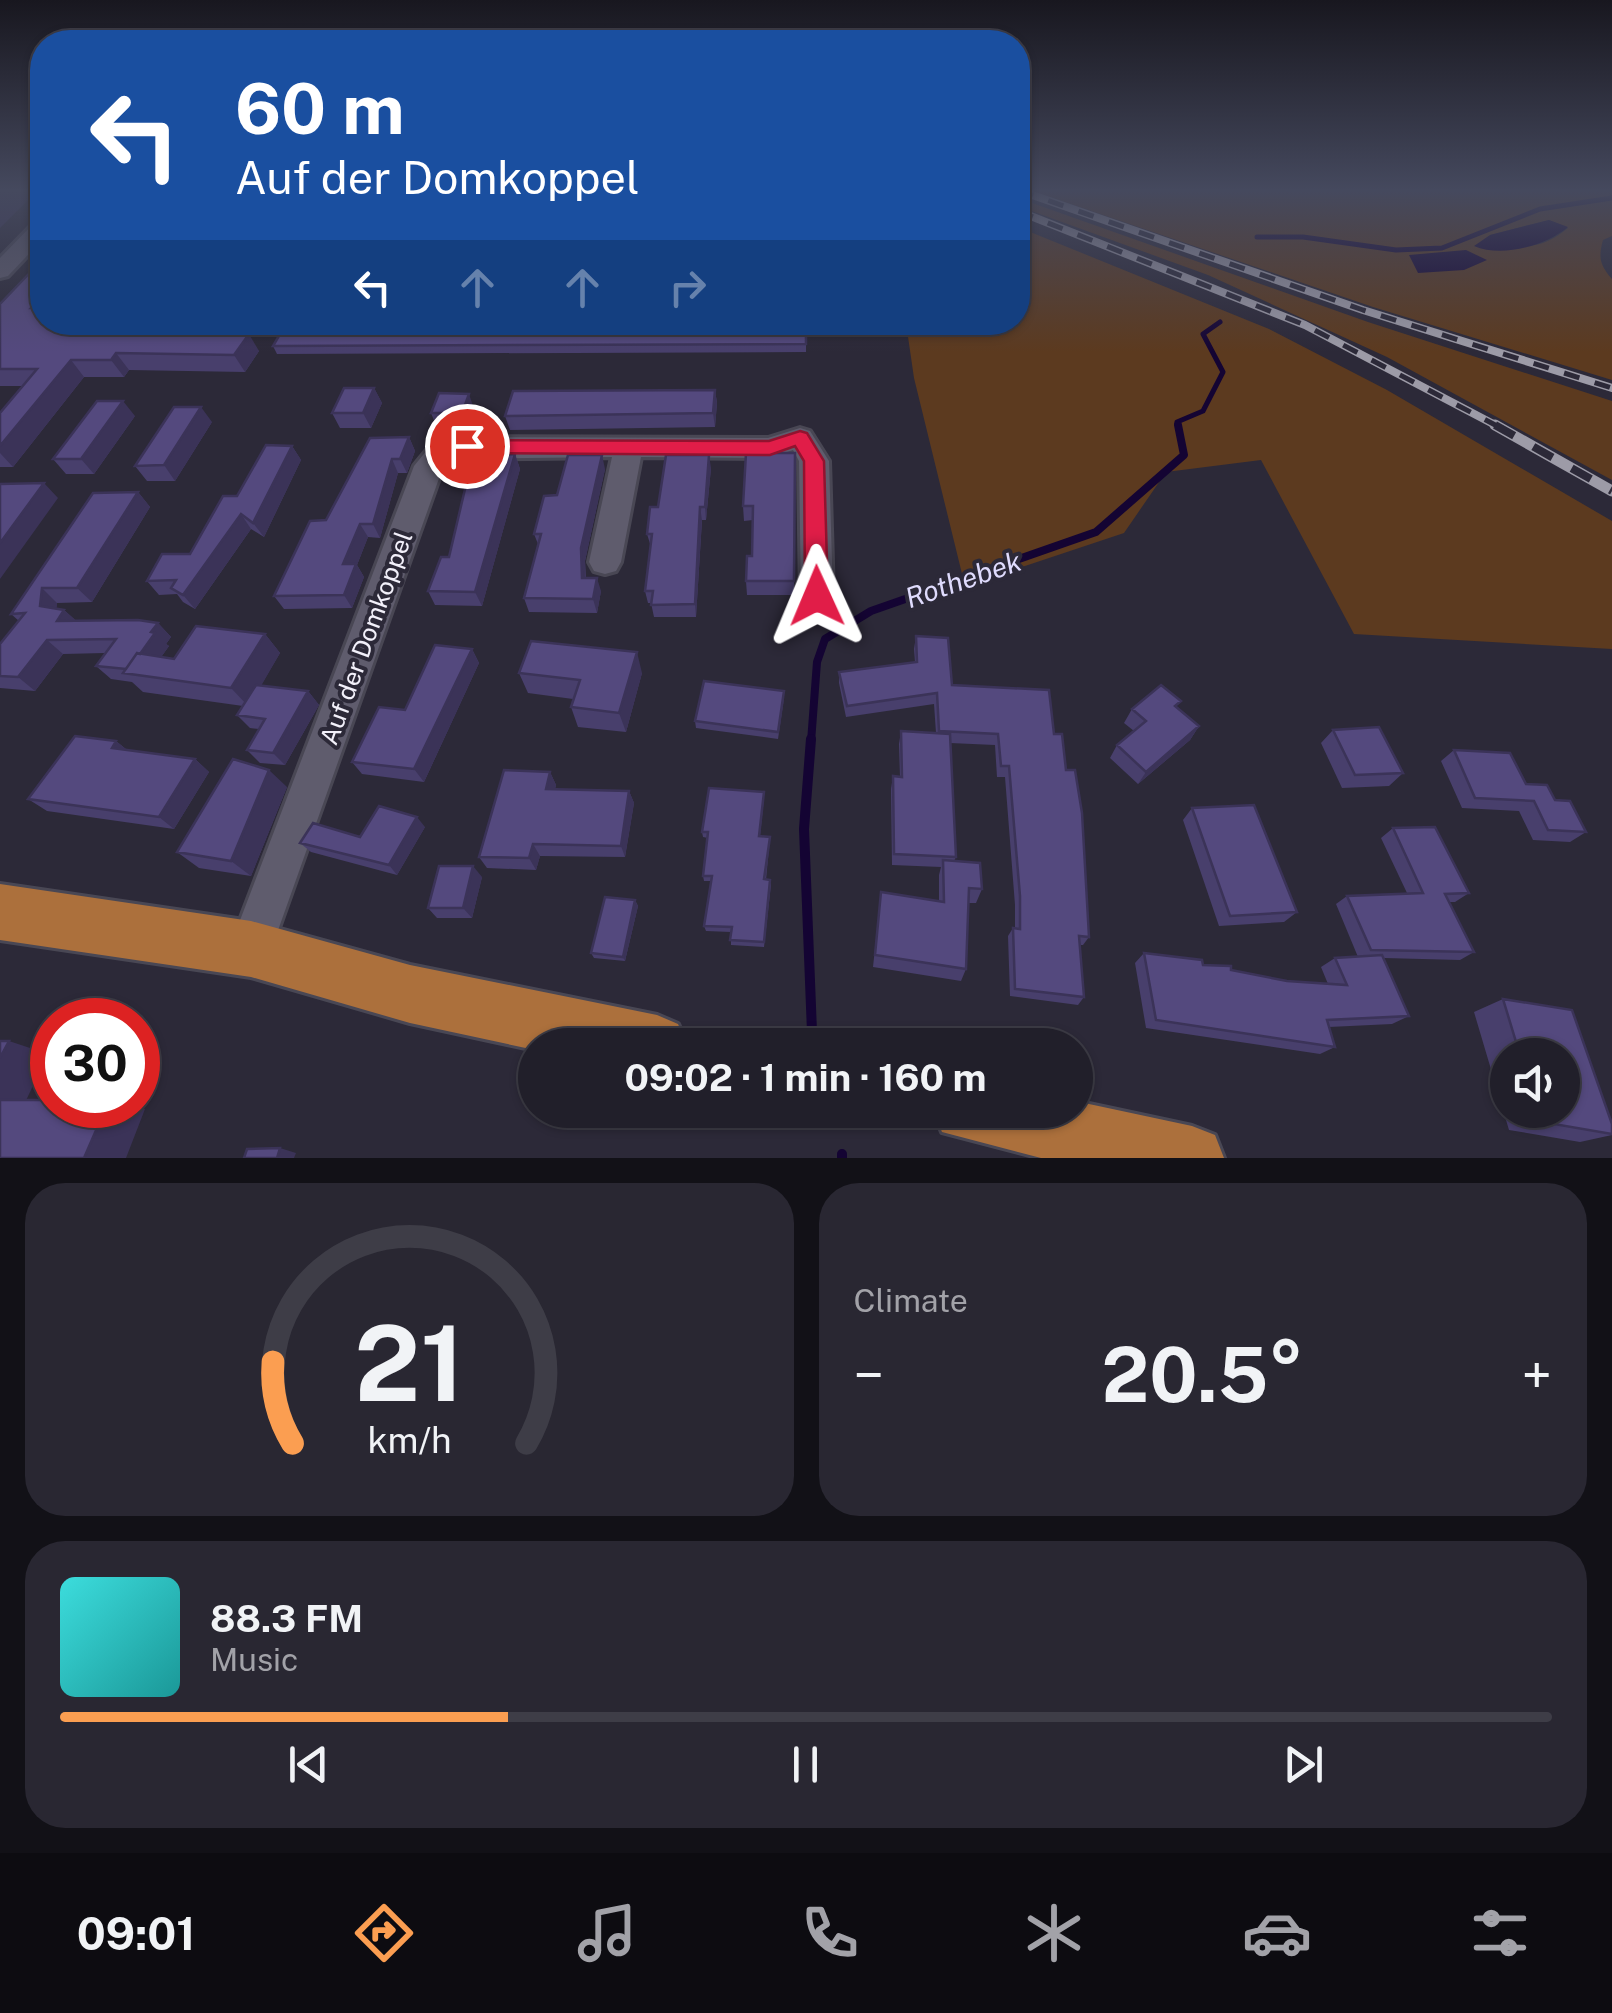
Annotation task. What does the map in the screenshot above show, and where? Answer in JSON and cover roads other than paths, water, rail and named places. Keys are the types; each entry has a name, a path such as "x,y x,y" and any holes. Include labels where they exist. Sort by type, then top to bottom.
{"main road":[{"path":"0,912 251,949 410,994 574,1028"},
{"path":"1050,1128 1192,1158"}],"street":[{"path":"0,271 26,244"},
{"name":"Auf der Domkoppel","path":"251,949 429,466 442,451 467,446 770,448 800,438 814,461 817,596"},
{"path":"606,562 630,447"}],"waterway":[{"name":"Rothebek","path":"1353,244 1396,250 1452,244"},
{"name":"Rothebek","path":"1178,427 1177,422 1203,411 1223,372 1203,334 1220,322"},
{"name":"Rothebek","path":"811,742 817,662 825,639 871,611 1096,532 1184,455 1178,425"},
{"name":"Rothebek","path":"811,739 804,829 812,1028"}],"railway":[{"path":"1101,244 1305,325 1499,427"},
{"path":"1173,244 1363,310 1612,388"},
{"path":"1495,425 1612,491"}]}
